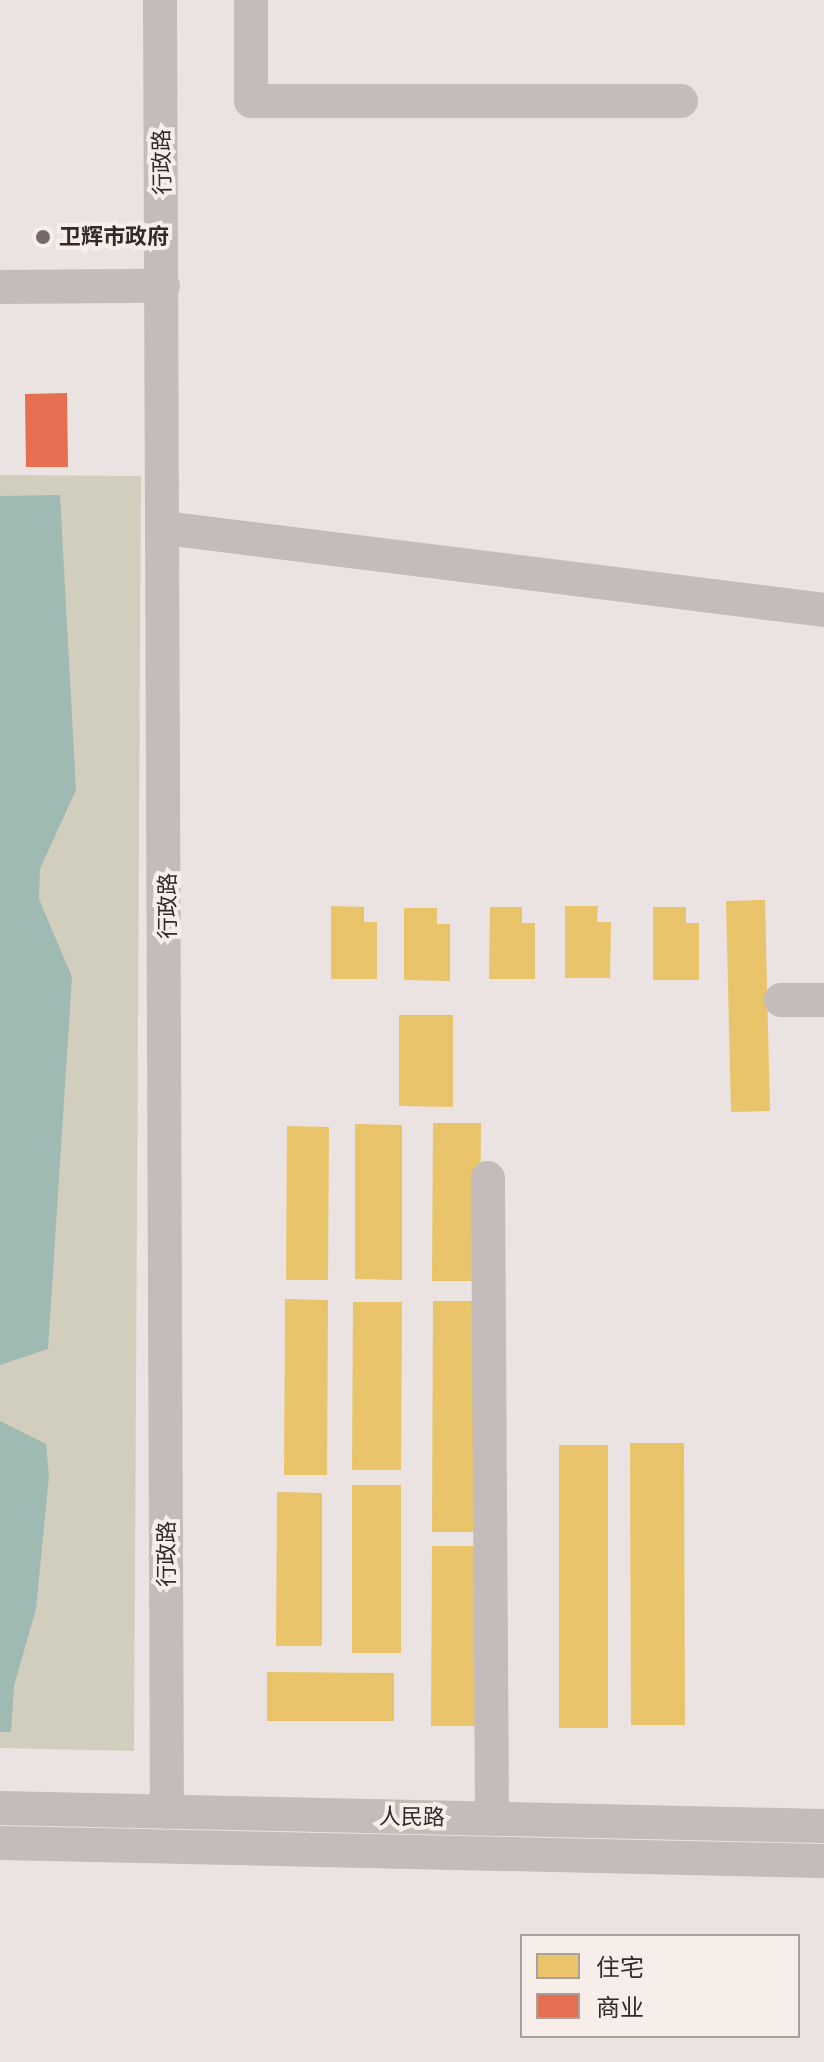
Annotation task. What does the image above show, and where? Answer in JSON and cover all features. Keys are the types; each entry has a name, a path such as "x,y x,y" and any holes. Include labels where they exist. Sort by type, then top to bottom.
{"street":[{"name":"行政路","path":"160,0 165,528 167,1812"},
{"path":"251,0 251,101 681,101"},
{"path":"0,287 163,286"},
{"path":"165,528 824,610"},
{"path":"781,1000 824,1000"},
{"path":"488,1178 492,1819"},
{"name":"人民路","path":"0,1808 824,1826"},
{"name":"人民路","path":"0,1843 824,1861"}],"shaded area":[{"path":"0,475 141,476 134,1751 0,1748"}],"water":[{"path":"60,495 76,790 40,869 39,899 72,977 48,1349 0,1365 0,496"},
{"path":"0,1421 46,1444 49,1476 36,1609 14,1686 11,1732 0,1732"}],"building: 住宅":[{"path":"765,900 770,1111 731,1112 726,901"},
{"path":"331,906 364,907 364,922 377,922 377,979 331,979"},
{"path":"565,906 598,906 597,922 611,922 610,978 565,978"},
{"path":"490,907 522,907 522,923 535,923 535,979 489,979"},
{"path":"653,907 686,907 686,923 699,923 699,980 653,980"},
{"path":"404,908 437,908 437,924 450,924 450,981 404,980"},
{"path":"399,1015 453,1015 453,1107 399,1106"},
{"path":"433,1123 481,1123 480,1281 432,1281"},
{"path":"355,1124 402,1125 402,1280 355,1279"},
{"path":"287,1126 329,1127 328,1280 286,1280"},
{"path":"285,1299 328,1300 327,1475 284,1475"},
{"path":"433,1301 480,1301 480,1532 432,1532"},
{"path":"353,1302 402,1302 401,1470 352,1470"},
{"path":"630,1443 684,1443 685,1725 631,1725"},
{"path":"559,1445 608,1445 608,1728 559,1728"},
{"path":"352,1485 401,1485 401,1653 352,1653"},
{"path":"277,1492 322,1493 322,1646 276,1646"},
{"path":"432,1546 480,1546 480,1726 431,1726"},
{"path":"267,1672 394,1673 394,1721 267,1721"}],"building: 商业":[{"path":"67,393 68,467 26,467 25,394"}],"place":[{"name":"卫辉市政府","path":"43,237"}]}
